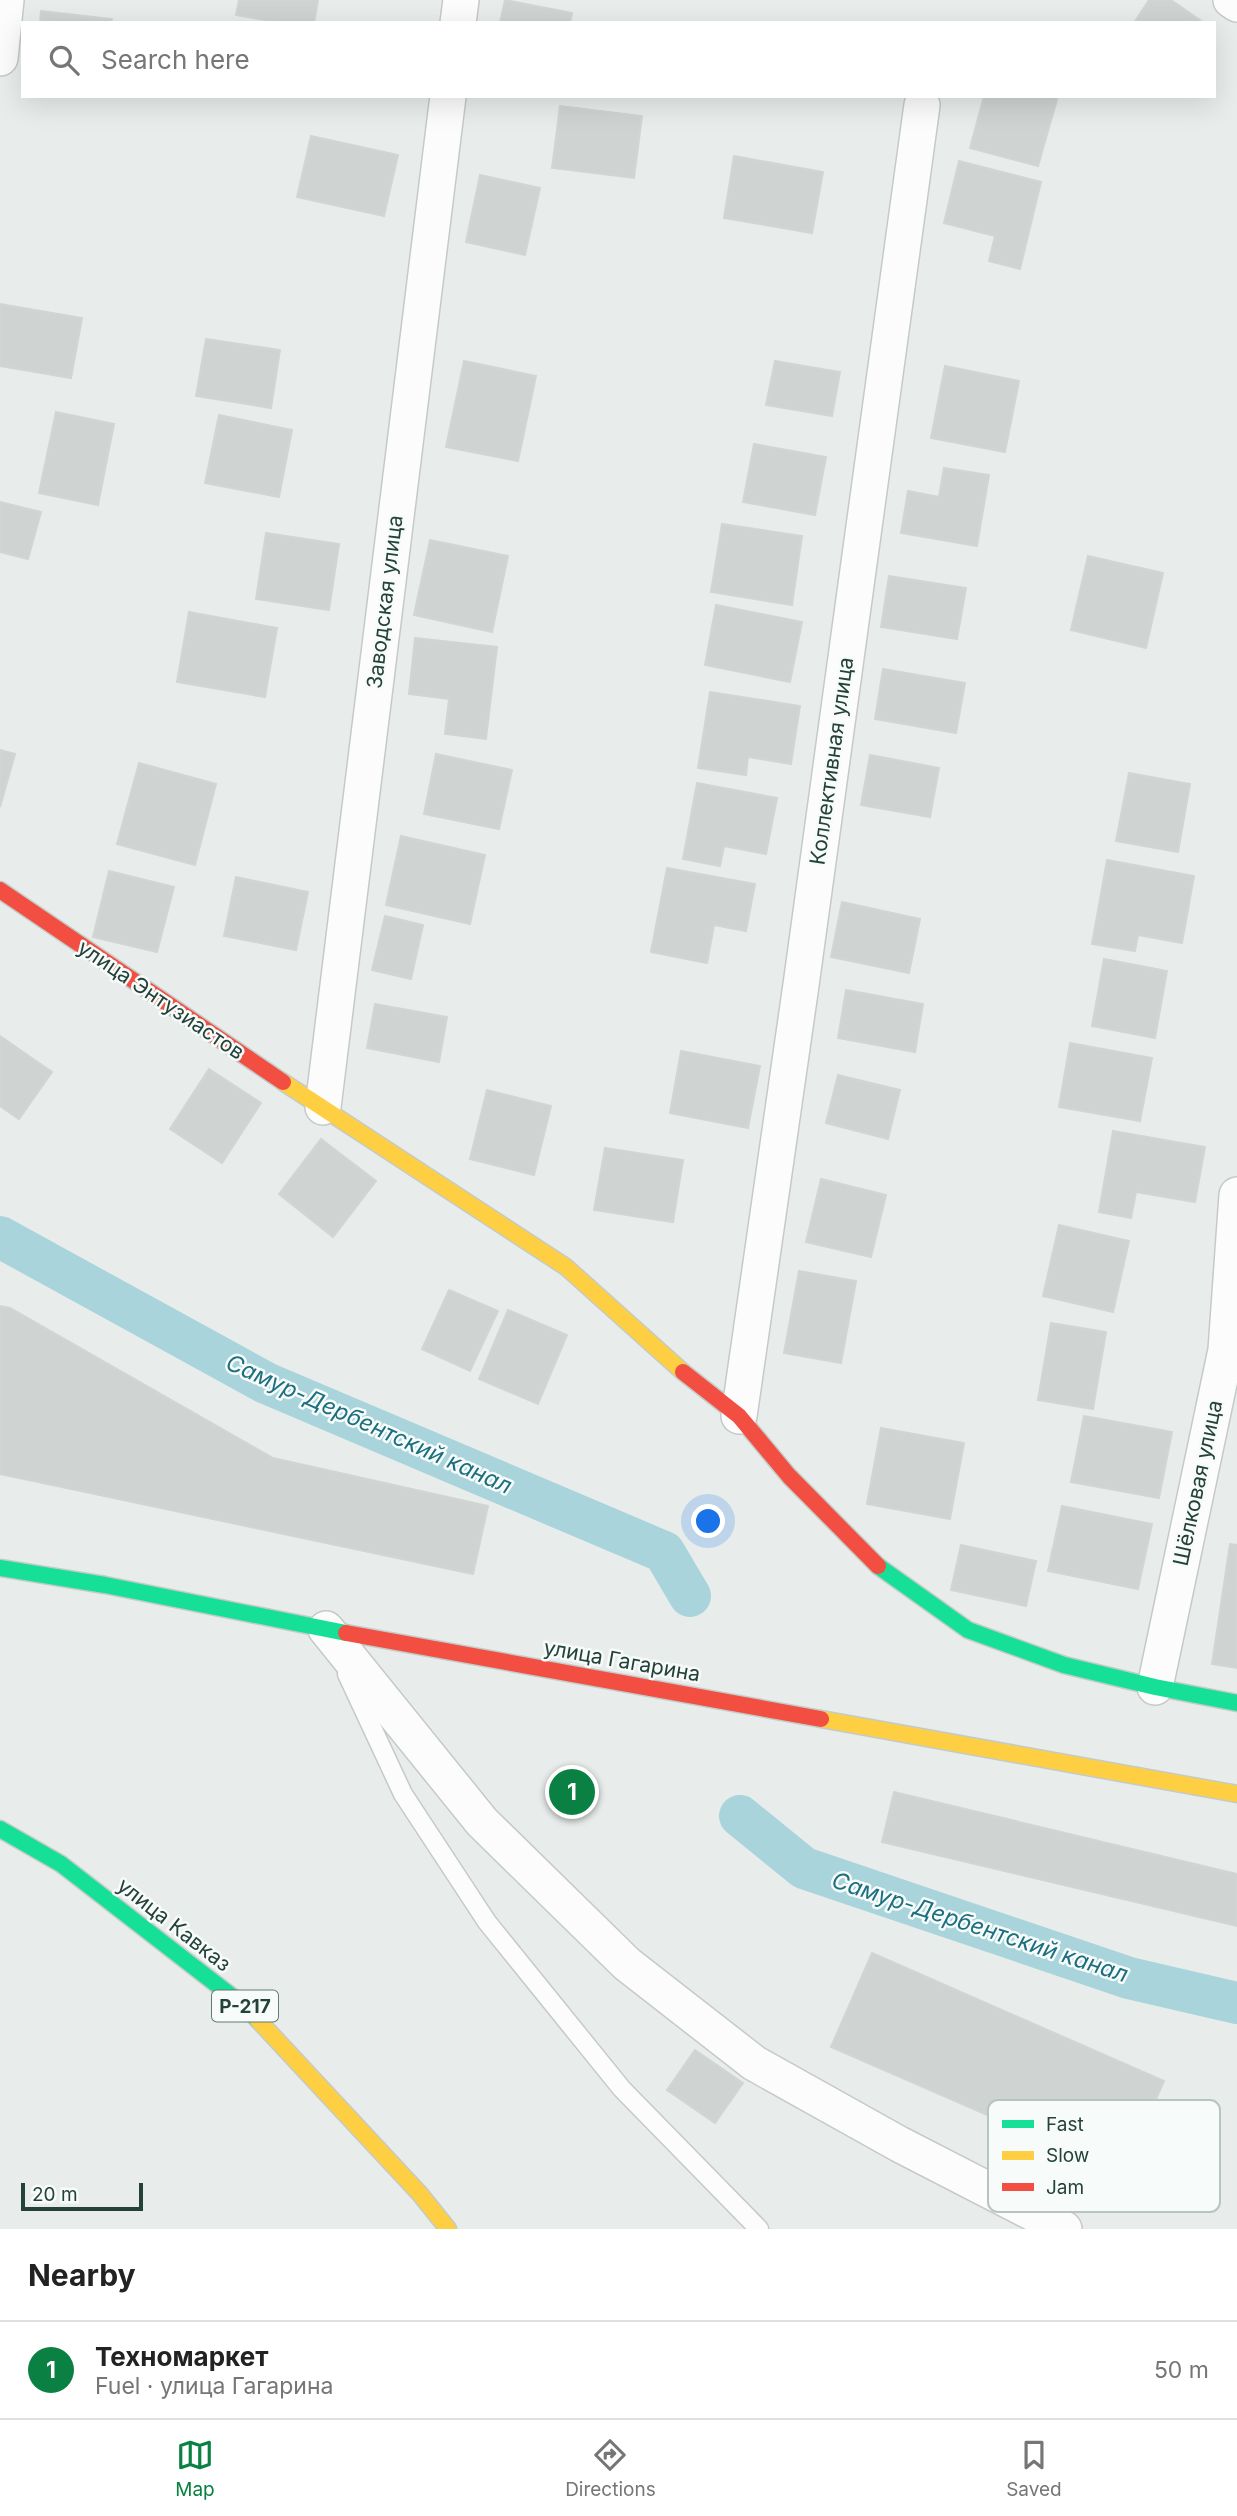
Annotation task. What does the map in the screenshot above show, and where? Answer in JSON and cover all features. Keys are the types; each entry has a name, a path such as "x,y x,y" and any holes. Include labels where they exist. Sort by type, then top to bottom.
{"main road":[{"name":"улица Энтузиастов","path":"0,890 177,1012 566,1267 668,1360 739,1416 789,1476 872,1562 968,1630 1063,1665 1237,1703"},
{"name":"улица Гагарина","path":"0,1568 105,1585 327,1629 1237,1794"},
{"name":"улица Кавказ","path":"0,1829 61,1864 247,2008 420,2194 448,2229"}],"street":[{"path":"0,58 6,0"},
{"path":"458,21 461,0"},
{"path":"1231,0 1237,4"},
{"name":"Заводская улица","path":"323,1107 448,98"},
{"name":"Коллективная улица","path":"739,1416 922,105"},
{"name":"Шёлковая улица","path":"1155,1687 1226,1350 1237,1195"},
{"path":"327,1629 482,1822 627,1964 754,2063 899,2144 988,2190"},
{"path":"1031,2212 1064,2229"}],"lane":[{"path":"327,1629 403,1794 487,1922 622,2088 760,2229"}],"building":[{"path":"239,0 318,0 314,21 270,21 236,15"},
{"path":"505,0 572,13 570,21 500,21"},
{"path":"1149,0 1171,0 1201,21 1135,21"},
{"path":"41,11 112,19 112,21 40,21"},
{"path":"983,98 1057,98 1038,166 970,148"},
{"path":"560,106 642,116 634,178 552,168"},
{"path":"311,136 398,155 384,216 297,197"},
{"path":"734,156 823,172 812,233 724,218"},
{"path":"959,161 1041,182 1020,269 989,261 995,236 944,223"},
{"path":"480,175 540,188 525,255 466,242"},
{"path":"0,304 82,318 71,378 0,366"},
{"path":"206,339 280,350 271,408 196,396"},
{"path":"464,361 536,376 518,461 446,447"},
{"path":"775,361 840,372 832,416 766,405"},
{"path":"945,366 1019,381 1005,452 931,438"},
{"path":"56,412 114,424 98,505 39,493"},
{"path":"219,415 292,430 279,497 205,483"},
{"path":"754,444 826,457 815,515 743,502"},
{"path":"944,468 989,475 977,546 901,533 908,491 939,497"},
{"path":"0,502 41,512 28,559 0,552"},
{"path":"722,524 802,536 792,605 711,592"},
{"path":"266,533 339,544 329,610 256,599"},
{"path":"430,540 508,556 492,632 414,615"},
{"path":"1088,556 1163,573 1146,648 1071,630"},
{"path":"889,576 966,588 957,639 881,627"},
{"path":"716,605 802,622 790,682 705,665"},
{"path":"189,612 277,628 265,697 177,682"},
{"path":"415,638 497,647 486,739 445,734 449,699 409,694"},
{"path":"883,669 965,683 956,733 875,719"},
{"path":"710,692 800,706 791,764 748,757 746,775 698,768"},
{"path":"0,750 15,754 0,807"},
{"path":"436,754 512,770 499,829 424,814"},
{"path":"870,755 939,768 930,817 861,805"},
{"path":"139,763 216,784 195,865 117,844"},
{"path":"1129,773 1190,784 1178,852 1116,841"},
{"path":"697,783 777,798 766,854 724,846 720,866 683,859"},
{"path":"401,836 485,855 470,924 386,905"},
{"path":"1107,860 1194,876 1182,943 1138,935 1135,951 1092,944"},
{"path":"667,868 755,884 746,931 714,925 707,963 651,952"},
{"path":"109,871 174,887 157,952 93,937"},
{"path":"236,877 308,892 296,950 224,936"},
{"path":"842,902 920,919 909,973 831,957"},
{"path":"385,916 423,925 411,979 372,970"},
{"path":"1104,959 1167,971 1155,1038 1092,1026"},
{"path":"846,990 923,1004 915,1052 838,1038"},
{"path":"375,1004 447,1017 439,1062 367,1048"},
{"path":"0,1036 52,1072 19,1119 0,1106"},
{"path":"1070,1043 1152,1058 1140,1121 1059,1107"},
{"path":"681,1051 760,1066 748,1128 670,1113"},
{"path":"209,1069 261,1103 222,1163 170,1129"},
{"path":"838,1075 900,1090 888,1139 826,1123"},
{"path":"487,1090 551,1106 534,1175 470,1159"},
{"path":"1113,1131 1205,1147 1195,1202 1136,1192 1131,1218 1099,1212"},
{"path":"321,1139 376,1181 333,1237 279,1194"},
{"path":"605,1148 683,1160 673,1222 594,1210"},
{"path":"821,1179 886,1195 871,1257 806,1242"},
{"path":"1059,1225 1129,1241 1113,1312 1043,1296"},
{"path":"799,1271 856,1281 841,1363 784,1353"},
{"path":"449,1290 498,1311 470,1371 422,1349"},
{"path":"0,1306 10,1308 273,1458 488,1506 473,1574 0,1474"},
{"path":"508,1310 567,1335 538,1404 479,1379"},
{"path":"1051,1323 1106,1332 1093,1409 1038,1400"},
{"path":"1084,1416 1172,1432 1159,1498 1071,1482"},
{"path":"881,1428 964,1443 950,1519 867,1504"},
{"path":"1062,1506 1152,1524 1138,1589 1048,1571"},
{"path":"1230,1544 1237,1545 1237,1668 1212,1664"},
{"path":"961,1545 1036,1561 1026,1606 951,1590"},
{"path":"894,1792 1237,1874 1237,1926 882,1842"},
{"path":"872,1953 1164,2081 1156,2100 988,2100 988,2115 831,2047"},
{"path":"695,2050 743,2083 715,2123 667,2090"}],"waterway":[{"name":"Самур-Дербентский канал","path":"0,1237 266,1383 664,1552 690,1596"},
{"name":"Самур-Дербентский канал","path":"740,1816 804,1868 1129,1978 1237,2003"}],"traffic: fast":[{"path":"878,1566 968,1630 1064,1665 1237,1703"},
{"path":"0,1568 105,1585 346,1633"},
{"path":"0,1829 61,1864 247,2008 258,2020"}],"traffic: slow":[{"path":"283,1082 566,1267 683,1372"},
{"path":"821,1719 1237,1794"},
{"path":"258,2020 420,2194 448,2229"}],"traffic: jam":[{"path":"0,890 283,1082"},
{"path":"683,1372 739,1416 789,1476 878,1566"},
{"path":"346,1633 821,1719"}],"place":[{"name":"Техномаркет","path":"572,1792"}]}
